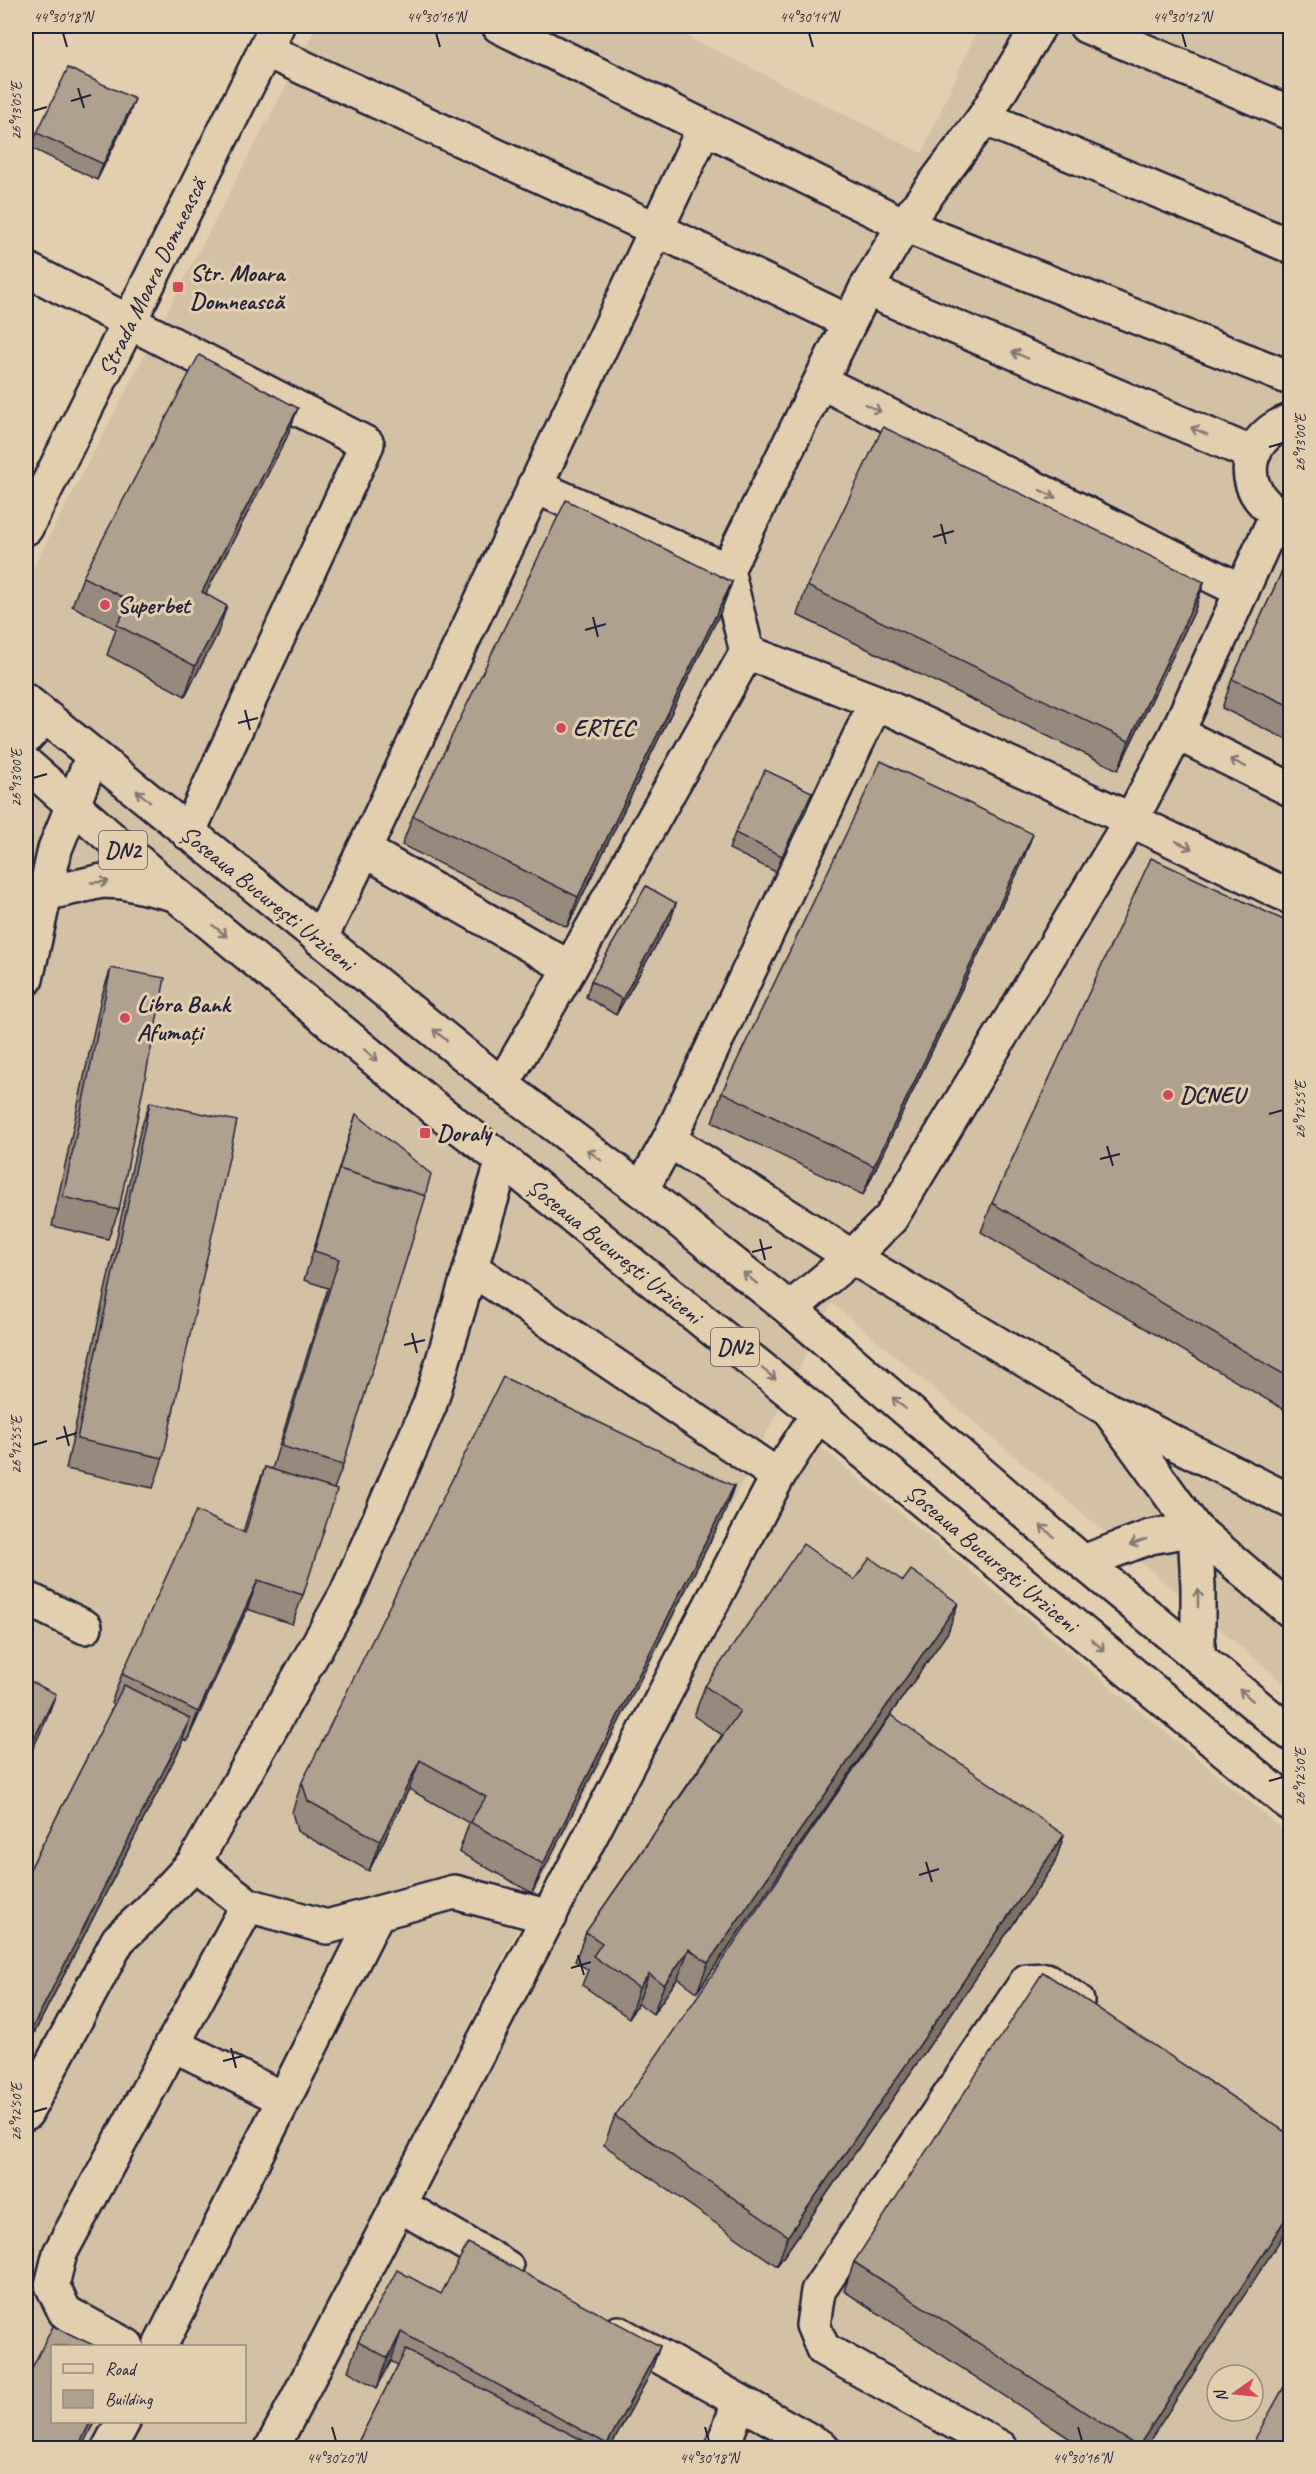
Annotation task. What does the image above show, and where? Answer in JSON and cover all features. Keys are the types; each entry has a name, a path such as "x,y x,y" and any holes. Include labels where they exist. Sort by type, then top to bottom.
{"main road":[{"path":"499,26 904,225 1290,378"},
{"path":"502,1085 747,652 727,570 849,322 904,225 984,118 1039,26"},
{"path":"1086,26 1290,113"},
{"path":"271,38 849,322"},
{"name":"Strada Moara Domnească","path":"26,528 271,38"},
{"path":"984,118 1290,246"},
{"path":"320,939 704,128"},
{"path":"26,269 368,444 188,833"},
{"path":"866,289 1253,454"},
{"path":"821,382 1242,591"},
{"path":"790,1309 852,1257 891,1218 1131,820 1177,733 1242,591 1284,517 1263,504 1254,489 1250,472 1253,454 1261,439 1274,427 1290,421"},
{"path":"534,486 727,570"},
{"path":"747,652 876,702 1131,820 1290,897"},
{"path":"640,1190 669,1140 876,702"},
{"name":"Șoseaua București Urziceni","path":"32,719 93,755 502,1085 640,1190 790,1309 1083,1562 1290,1733"},
{"path":"1177,733 1290,789"},
{"path":"26,980 34,897 93,755"},
{"name":"Șoseaua București Urziceni","path":"26,764 175,894 424,1099 818,1414 1290,1804"},
{"path":"364,850 570,968"},
{"path":"34,897 102,881 123,882 175,894"},
{"path":"669,1140 852,1257 1109,1410 1290,1501"},
{"path":"26,2113 117,1940 194,1863 347,1593 430,1404 503,1160"},
{"path":"471,1268 778,1476"},
{"path":"1109,1410 1195,1529 1290,1610"},
{"path":"272,2448 778,1476 818,1414"},
{"path":"1083,1562 1150,1538 1195,1529"},
{"path":"1195,1529 1198,1656"},
{"path":"26,1598 85,1627"},
{"path":"194,1863 248,1905 327,1927 454,1892 550,1917"},
{"path":"125,2345 65,2312 52,2285 60,2253 248,1905"},
{"path":"161,2345 377,1914"},
{"path":"1001,2448 823,2349 813,2325 818,2291 1027,1981 1046,1980 1078,2001"},
{"path":"172,2044 284,2099"},
{"path":"398,2204 532,2283"},
{"path":"594,2319 822,2448"},
{"path":"722,2448 739,2403"},
{"path":"109,2448 122,2423"}],"shaded area":[{"name":"Doraly","path":"317,26 666,26 922,153 979,26 1290,26 1290,1688 832,1303 257,2448 26,2448 26,581"},
{"path":"812,1440 1290,1835 1290,2448 293,2448"}],"building":[{"path":"68,68 135,99 103,164 37,133"},
{"path":"199,355 298,408 202,592 227,606 195,666 117,625 130,601 83,577"},
{"path":"883,427 1204,582 1129,741 807,586"},
{"name":"ERTEC","path":"566,500 732,582 578,897 413,816"},
{"path":"1290,554 1290,706 1232,679"},
{"path":"881,761 1033,834 874,1166 722,1092"},
{"path":"765,770 812,792 782,856 735,833"},
{"name":"DCNEU","path":"1151,858 1290,923 1290,1378 992,1203"},
{"path":"646,886 676,903 622,999 591,981"},
{"path":"111,968 165,978 119,1210 63,1197"},
{"path":"150,1102 237,1121 163,1458 77,1439"},
{"path":"356,1114 431,1174 425,1196 339,1169"},
{"path":"339,1169 426,1196 343,1465 281,1446 339,1259 314,1251"},
{"path":"503,1377 734,1486 543,1864 470,1822 486,1797 420,1760 380,1841 308,1801 302,1782"},
{"path":"265,1467 337,1490 303,1595 258,1580 198,1712 122,1674 196,1511 245,1533"},
{"path":"803,1544 854,1580 870,1558 903,1581 911,1570 958,1603 708,1963 689,1949 664,1985 649,1974 639,1988 593,1956 602,1943 586,1932 740,1711 705,1686"},
{"path":"26,1679 56,1694 26,1755"},
{"path":"124,1685 190,1719 26,2040 26,1877"},
{"path":"891,1715 1064,1835 788,2236 615,2116"},
{"path":"1043,1972 1290,2135 1290,2212 1138,2447 854,2262"},
{"path":"468,2243 660,2346 607,2444 401,2332 388,2358 358,2342 397,2270 441,2294"},
{"path":"53,2326 93,2345 51,2345 51,2423 90,2423 77,2448 26,2448 26,2380"},
{"path":"406,2350 598,2448 355,2448"},
{"path":"1290,2376 1290,2448 1250,2448"}],"place":[{"name":"Str. Moara Domnească","path":"178,287"},
{"name":"Superbet","path":"105,605"},
{"name":"ERTEC","path":"561,728"},
{"name":"Libra Bank Afumați","path":"125,1018"},
{"name":"DCNEU","path":"1168,1095"},
{"name":"Doraly","path":"425,1133"}]}
